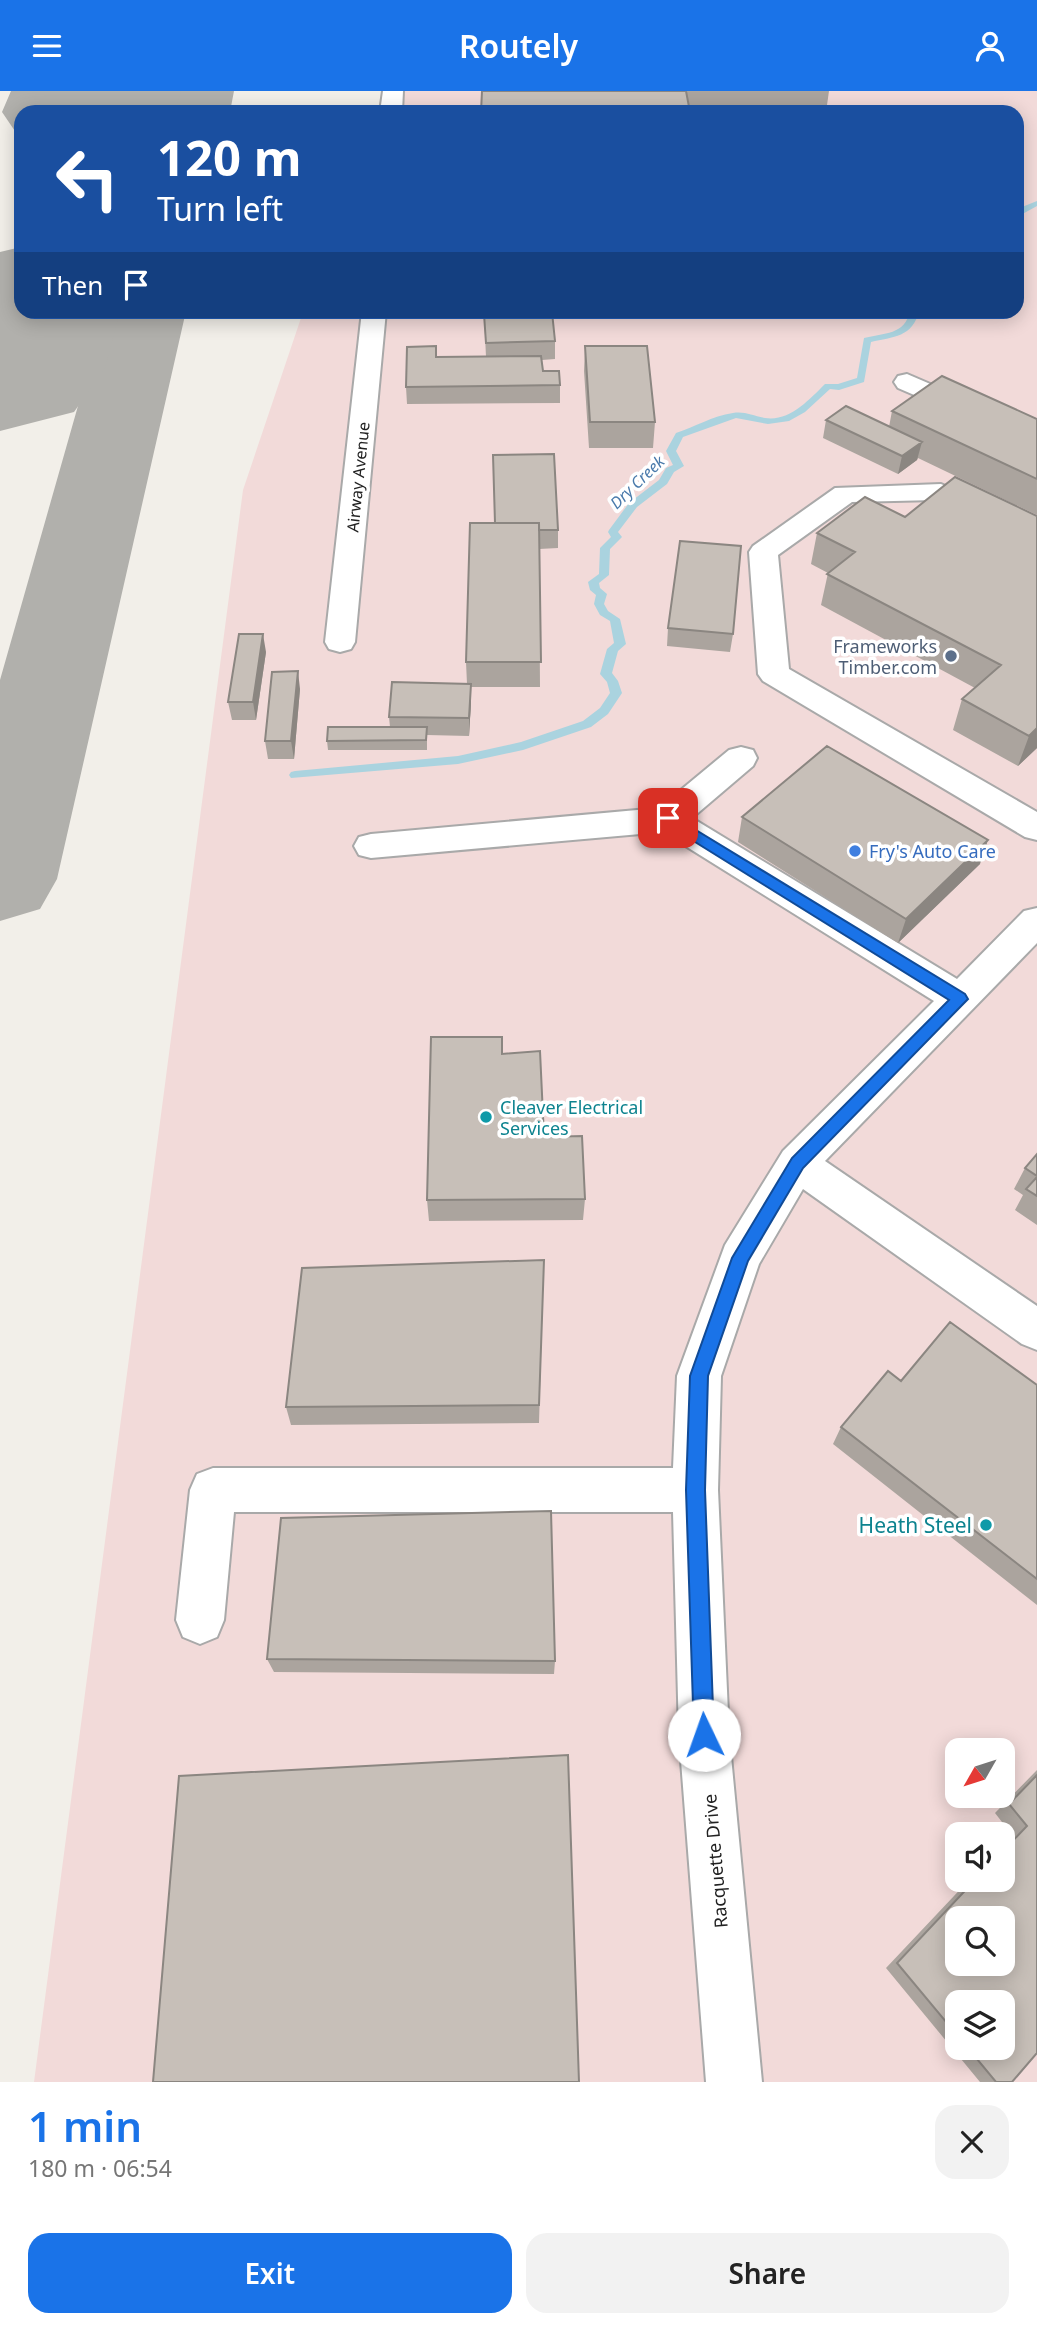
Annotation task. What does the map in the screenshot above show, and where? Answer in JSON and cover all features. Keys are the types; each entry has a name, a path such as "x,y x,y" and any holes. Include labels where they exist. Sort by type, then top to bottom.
{"street":[{"name":"Airway Avenue","path":"340,642 373,319"},
{"path":"907,381 1037,440"},
{"path":"1037,538 941,492 845,494 763,552 774,674 1037,828"},
{"path":"371,846 668,818 741,758"},
{"path":"668,818 960,999"},
{"name":"Racquette Drive","path":"734,2082 704,1735 695,1490 699,1376 740,1258 797,1163 1037,921"},
{"path":"797,1163 1037,1330"},
{"path":"200,1620 213,1490 695,1490"}],"shaded area":[{"path":"384,91 1037,91 1037,2082 34,2082 243,490 301,319 1024,319 1024,105 379,105"}],"building":[{"path":"482,91 686,91 689,105 481,105"},
{"path":"484,319 553,319 555,341 486,343"},
{"path":"436,346 436,357 541,356 543,371 559,371 560,385 406,387 407,347"},
{"path":"585,346 647,346 655,422 590,422"},
{"path":"942,376 1037,419 1037,479 892,411"},
{"path":"846,406 922,442 902,456 826,420"},
{"path":"554,454 558,530 539,530 539,523 495,523 493,455"},
{"path":"955,477 1037,516 1037,728 1029,736 962,699 1001,665 827,574 855,552 817,533 865,497 905,517"},
{"path":"470,523 539,523 541,662 466,662"},
{"path":"680,541 741,546 733,634 668,628"},
{"path":"239,634 263,634 253,702 228,702"},
{"path":"298,671 291,741 265,741 272,672"},
{"path":"392,682 471,684 469,718 389,717"},
{"path":"328,727 427,727 426,740 327,741"},
{"name":"Fry's Auto Care","path":"827,746 988,840 906,919 742,817"},
{"name":"Cleaver Electrical Services","path":"431,1037 502,1037 502,1054 540,1051 544,1137 582,1136 585,1199 427,1200"},
{"path":"1037,1154 1037,1176 1025,1168"},
{"path":"1037,1177 1037,1196 1026,1189"},
{"path":"544,1260 539,1405 286,1407 302,1268"},
{"name":"Heath Steel","path":"950,1322 1037,1385 1037,1579 841,1427 888,1371 901,1381"},
{"path":"551,1511 555,1661 267,1659 281,1518"},
{"path":"568,1755 579,2082 153,2082 179,1776"},
{"path":"1037,1775 1037,2053 1012,2082 996,2082 978,2060 1015,2060 1015,1990 945,1990 945,2021 897,1963 945,1912 945,1976 1015,1976 1015,1906 951,1906 964,1892 1015,1892 1015,1838 1027,1826 1012,1808 1015,1808 1015,1798"}],"waterway":[{"name":"Dry Creek","path":"1024,209 1037,203"},
{"name":"Dry Creek","path":"295,775 458,760 523,746 587,724 604,711 616,693 606,674 613,649 620,644 615,619 604,613 599,604 602,594 595,590 593,582 604,575 605,548 617,537 613,532 633,505 663,482 670,470 679,466 671,451 679,435 736,415 768,421 786,419 801,410 828,386 839,387 861,380 867,340 897,334 909,327 913,319"}],"taxiway":[{"path":"197,105 200,91"},
{"path":"0,879 144,319"}],"runway":[{"path":"91,105 96,91"},
{"path":"0,368 17,319"}],"place":[{"name":"Frameworks Timber.com","path":"951,656"},
{"name":"Fry's Auto Care","path":"855,851"},
{"name":"Cleaver Electrical Services","path":"486,1117"},
{"name":"Heath Steel","path":"986,1525"}],"route":[{"path":"668,818 960,999 797,1163 740,1258 699,1376 695,1490 704,1735"}]}
